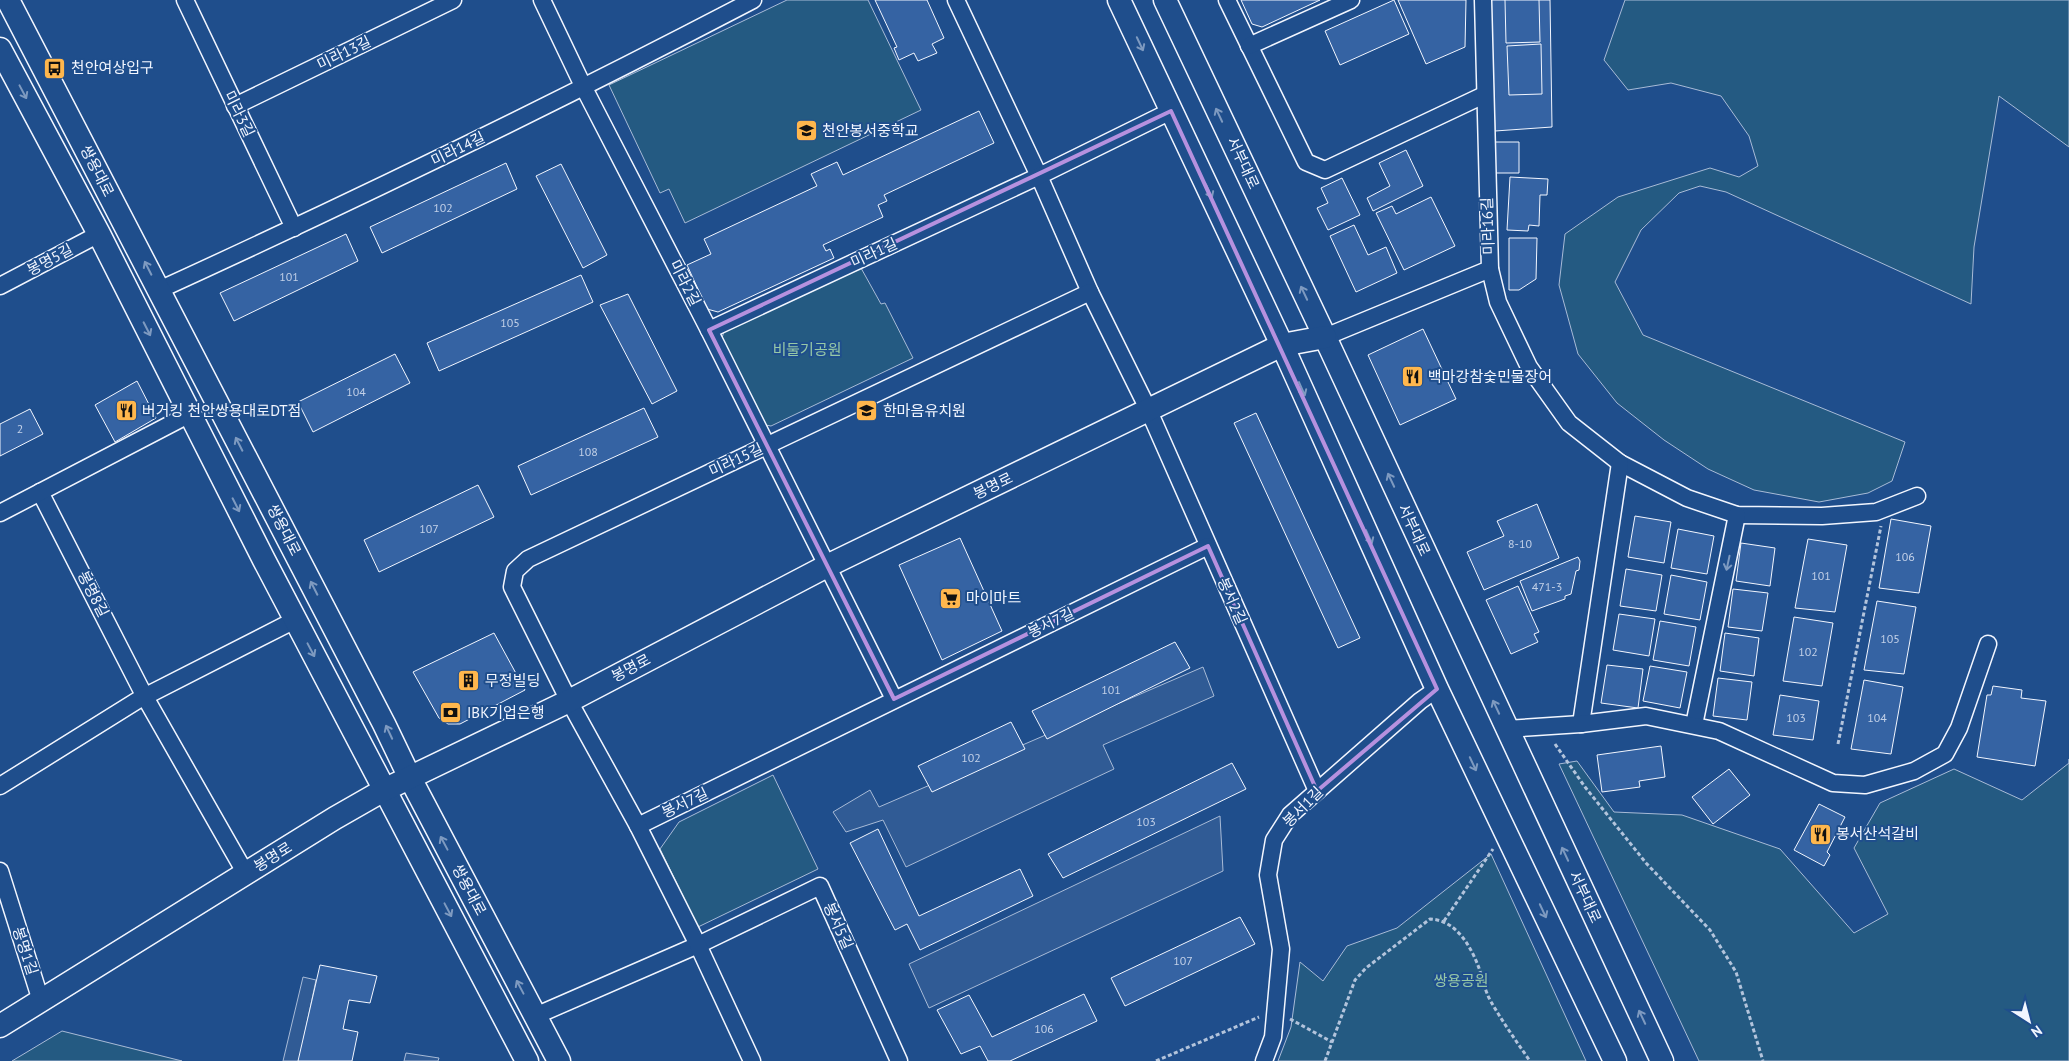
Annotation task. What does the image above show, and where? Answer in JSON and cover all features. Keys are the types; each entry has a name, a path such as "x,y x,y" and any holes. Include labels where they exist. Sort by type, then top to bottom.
{"main road":[{"name":"쌍용대로","path":"8,0 384,724 409,776 559,1061"},
{"path":"1119,0 1282,345 1438,689 1615,1061"},
{"name":"서부대로","path":"1165,0 1325,337 1662,1061"},
{"name":"쌍용대로","path":"3,62 99,234 295,620 527,1061"},
{"name":"봉명로","path":"0,1026 409,776 569,701 827,566 1282,345 1325,337"}],"street":[{"name":"미라3길","path":"185,0 294,228"},
{"name":"미라13길","path":"235,106 453,0"},
{"name":"미라2길","path":"542,0 584,88 709,330 827,566"},
{"name":"미라14길","path":"159,290 294,228 584,88 753,0"},
{"path":"956,0 1039,176 1090,292 1148,411"},
{"path":"1227,0 1306,162 1325,170 1484,95"},
{"path":"1249,46 1351,0"},
{"name":"미라16길","path":"1325,337 1490,269 1483,0"},
{"name":"미라1길","path":"709,330 1039,176 1171,111"},
{"name":"봉명5길","path":"0,286 99,234"},
{"path":"1490,269 1498,302 1529,367 1569,423 1620,463 1687,498 1738,515 1822,516 1876,512 1917,496"},
{"name":"미라15길","path":"569,701 512,587 515,571 528,559 1090,292"},
{"name":"봉서2길","path":"1148,411 1317,792"},
{"path":"0,513 190,414"},
{"path":"1581,724 1620,463"},
{"name":"봉명8길","path":"40,492 145,697 246,874"},
{"path":"1694,725 1738,515"},
{"name":"봉서7길","path":"638,826 1208,546"},
{"path":"827,566 894,699"},
{"path":"0,786 145,697 295,620"},
{"path":"1506,729 1581,724 1646,716 1719,731 1833,783 1865,785 1914,771 1945,754 1959,728 1988,644"},
{"name":"봉서1길","path":"1264,1061 1273,1037 1280,949 1268,875 1274,840 1290,815 1420,701 1438,689"},
{"path":"569,701 638,826 698,945 752,1061"},
{"name":"봉명1길","path":"0,872 41,1001"},
{"name":"봉서5길","path":"535,1016 698,945 820,886 898,1061"}],"path":[{"path":"1838,744 1881,526"},
{"path":"1555,744 1585,787 1646,863 1710,930 1736,972 1763,1061"},
{"path":"1444,921 1493,848"},
{"path":"1325,1061 1355,980 1359,974 1430,919 1444,921 1455,928 1462,936 1480,970 1484,987 1490,999 1530,1061"},
{"path":"1275,1011 1332,1042"},
{"path":"1156,1061 1244,1023"}],"highlighted area":[{"path":"1171,111 1437,689 1317,791 1208,546 894,699 709,330"}],"green space":[{"path":"787,0 868,0 921,110 685,223 669,189 660,193 609,85"},
{"path":"1625,0 2069,0 2069,147 1999,96 1974,247 1971,304 1726,192 1700,186 1679,193 1641,230 1615,282 1643,335 1905,442 1892,481 1868,493 1819,502 1754,490 1708,469 1664,440 1617,403 1578,354 1559,285 1565,234 1618,197 1710,168 1739,177 1758,166 1749,136 1721,96 1671,83 1628,90 1604,60"},
{"name":"비둘기공원","path":"861,268 881,304 885,303 913,358 771,426 760,424 721,342 724,331"},
{"path":"1577,761 1614,812 1682,815 1780,849 1854,933 1888,914 1854,848 1880,803 1954,769 2022,800 2069,763 2069,1061 1699,1061 1559,764"},
{"path":"773,775 818,869 698,927 660,849 679,822"},
{"name":"쌍용공원","path":"1491,854 1586,1061 1278,1061 1291,1027 1300,962 1323,981 1347,946 1397,928"},
{"path":"62,1031 182,1061 12,1061"}],"shaded area":[{"path":"1203,667 1214,696 1103,745 1114,769 906,867 883,820 846,832 833,812 870,790 879,807"},
{"path":"1220,816 1223,871 929,1008 909,964"},
{"path":"303,977 316,980 299,1061 283,1061"},
{"path":"406,1053 439,1058 438,1061 404,1061"}],"building":[{"path":"875,0 927,0 944,38 932,44 937,53 918,61 914,53 899,60 894,48 897,47"},
{"path":"1241,0 1320,0 1262,27 1252,24"},
{"path":"1394,0 1409,34 1340,65 1325,31"},
{"path":"1398,0 1466,0 1465,47 1426,64"},
{"path":"1491,0 1550,0 1552,127 1495,131"},
{"path":"1505,0 1539,0 1540,42 1506,43"},
{"path":"1541,44 1542,94 1509,95 1507,46"},
{"path":"979,111 994,143 884,195 887,201 878,205 883,217 823,245 826,251 830,249 834,258 718,312 707,309 687,265 711,254 704,239 817,186 811,174 837,162 843,175"},
{"path":"1495,142 1519,142 1519,173 1494,173"},
{"path":"1406,150 1423,186 1373,211 1367,198 1390,186 1379,163"},
{"path":"506,163 517,189 382,253 370,227"},
{"path":"561,164 607,255 583,268 536,176"},
{"path":"1510,177 1548,179 1547,195 1540,195 1539,226 1529,225 1528,231 1507,230"},
{"path":"1342,178 1360,215 1328,230 1317,208 1328,203 1321,188"},
{"path":"1431,197 1455,246 1404,270 1376,213 1392,206 1396,214"},
{"path":"1354,225 1368,255 1386,247 1397,273 1356,292 1330,236"},
{"path":"346,234 358,261 234,321 220,293"},
{"path":"1509,238 1537,238 1536,279 1519,290 1509,290"},
{"path":"581,275 593,302 439,371 427,343"},
{"path":"628,294 677,391 652,404 600,305"},
{"name":"백마강참숯민물장어","path":"1423,329 1456,399 1400,425 1368,355"},
{"path":"395,354 410,383 313,432 298,402"},
{"name":"버거킹 천안쌍용대로DT점","path":"137,381 156,418 115,442 95,405"},
{"path":"644,408 658,437 531,495 518,466"},
{"path":"30,409 43,434 0,456 0,424"},
{"path":"1256,413 1360,638 1338,648 1234,423"},
{"path":"478,485 494,517 379,572 364,540"},
{"path":"1537,504 1559,558 1484,590 1467,552 1504,536 1497,521"},
{"path":"1635,516 1671,522 1664,563 1628,557"},
{"path":"1891,519 1931,526 1919,593 1879,588"},
{"path":"1678,529 1714,536 1707,574 1671,568"},
{"name":"마이마트","path":"960,538 1002,631 942,660 899,565"},
{"path":"1808,539 1847,545 1835,612 1795,608"},
{"path":"1741,543 1775,548 1770,586 1736,581"},
{"path":"1578,557 1580,561 1579,570 1576,571 1571,594 1565,596 1565,599 1532,611 1520,581"},
{"path":"1626,569 1662,575 1656,611 1620,606"},
{"path":"1671,575 1707,582 1700,620 1664,614"},
{"path":"1518,586 1539,632 1534,634 1538,642 1511,654 1486,600"},
{"path":"1733,589 1768,593 1762,631 1728,627"},
{"path":"1877,601 1916,607 1904,674 1864,670"},
{"path":"1619,614 1655,619 1649,656 1613,650"},
{"path":"1794,617 1833,623 1822,686 1783,681"},
{"path":"1660,621 1696,627 1689,666 1653,660"},
{"name":"무정빌딩","path":"494,633 525,690 460,724 448,724 439,718 413,672"},
{"path":"1725,633 1759,638 1754,676 1720,671"},
{"path":"1175,642 1190,668 1047,739 1032,711"},
{"path":"1607,665 1643,669 1638,708 1601,703"},
{"path":"1650,666 1687,672 1680,708 1643,701"},
{"path":"1718,678 1752,682 1747,720 1713,716"},
{"path":"1864,680 1903,687 1891,754 1851,749"},
{"path":"1993,686 2022,690 2021,698 2046,701 2035,766 1977,757 1987,695 1991,695"},
{"path":"1780,695 1819,701 1813,740 1773,735"},
{"path":"1011,722 1025,749 932,792 918,766"},
{"path":"1661,746 1665,777 1639,781 1640,787 1602,792 1597,755"},
{"path":"1232,763 1246,789 1063,878 1048,854"},
{"path":"1729,769 1750,795 1713,824 1692,797"},
{"name":"봉서산석갈비","path":"1819,804 1845,817 1827,852 1830,855 1824,866 1794,850"},
{"path":"878,829 919,916 1020,869 1033,896 920,950 907,924 895,930 850,843"},
{"path":"1240,917 1255,944 1125,1006 1111,978"},
{"path":"320,965 377,976 370,1003 349,1000 343,1029 358,1032 352,1061 298,1061"},
{"path":"1084,994 1097,1021 1010,1061 988,1061 980,1046 961,1054 937,1010 969,995 992,1037"}],"place":[{"name":"천안여상입구","path":"55,68"},
{"name":"천안봉서중학교","path":"806,131"},
{"name":"백마강참숯민물장어","path":"1412,377"},
{"name":"버거킹 천안쌍용대로DT점","path":"126,411"},
{"name":"한마음유치원","path":"867,411"},
{"name":"마이마트","path":"950,598"},
{"name":"무정빌딩","path":"469,681"},
{"name":"IBK기업은행","path":"451,713"},
{"name":"봉서산석갈비","path":"1820,834"}]}
